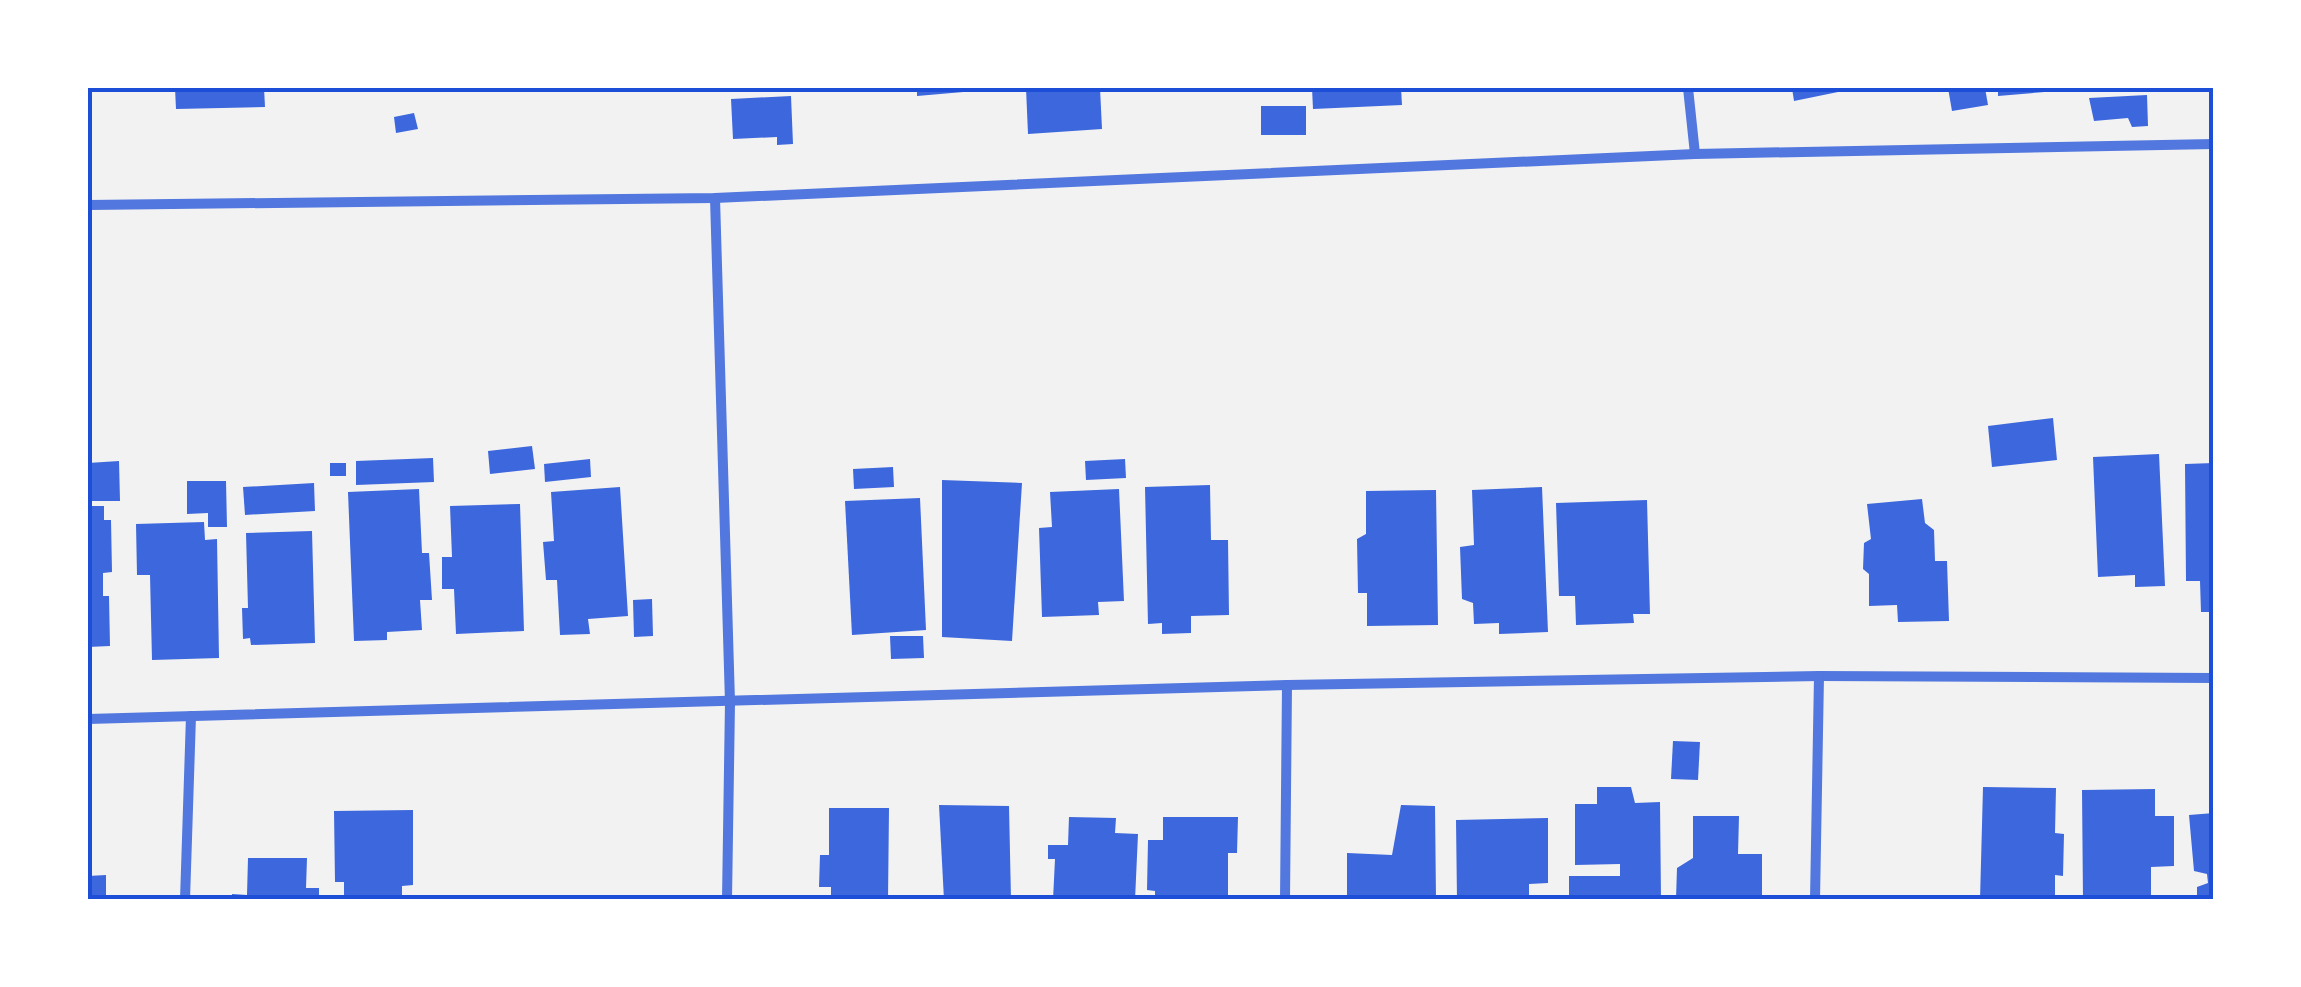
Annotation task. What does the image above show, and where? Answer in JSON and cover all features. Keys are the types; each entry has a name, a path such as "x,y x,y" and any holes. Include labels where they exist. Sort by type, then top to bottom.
{"street":[{"path":"1688,88 1694,154"},
{"path":"88,205 715,198 1694,154 2214,144"},
{"path":"715,198 730,702 727,900"},
{"path":"88,718 1286,685 1818,676 2214,678"},
{"path":"1815,900 1818,676"},
{"path":"1285,900 1286,685"},
{"path":"185,900 191,716"}],"building":[{"path":"175,88 264,88 265,107 176,109"},
{"path":"917,88 975,88 975,91 917,96"},
{"path":"1026,88 1100,88 1102,129 1028,134"},
{"path":"1312,88 1401,88 1402,105 1313,109"},
{"path":"1792,88 1837,88 1838,92 1794,101"},
{"path":"1948,88 1985,88 1988,105 1952,111"},
{"path":"1998,88 2057,88 2057,91 1998,96"},
{"path":"2147,95 2148,126 2132,127 2128,118 2094,121 2089,98"},
{"path":"791,96 793,144 777,145 777,137 733,139 731,99"},
{"path":"1261,106 1306,106 1306,135 1261,135"},
{"path":"414,113 418,129 396,133 394,117"},
{"path":"2053,418 2057,460 1992,467 1988,426"},
{"path":"532,446 535,469 490,474 488,451"},
{"path":"2159,454 2165,586 2135,587 2135,575 2098,577 2093,457"},
{"path":"433,458 434,482 356,485 356,461"},
{"path":"590,459 591,477 545,482 544,464"},
{"path":"1125,459 1126,478 1086,480 1085,461"},
{"path":"119,461 120,501 88,501 88,463"},
{"path":"330,463 346,463 346,476 330,476"},
{"path":"2214,463 2214,612 2201,612 2200,581 2186,581 2185,464"},
{"path":"893,467 894,487 854,489 853,469"},
{"path":"942,480 1022,483 1012,641 942,637"},
{"path":"187,481 226,481 227,527 208,527 208,513 187,514"},
{"path":"314,483 315,511 245,515 243,487"},
{"path":"1210,485 1211,540 1228,540 1229,615 1191,616 1191,633 1162,634 1162,623 1148,624 1145,487"},
{"path":"620,487 628,616 588,619 590,634 560,635 557,580 546,580 543,542 554,541 551,492"},
{"path":"1542,487 1548,632 1499,634 1499,623 1474,624 1473,603 1462,599 1460,547 1474,545 1472,490"},
{"path":"419,489 422,553 429,553 432,600 420,600 422,630 387,632 387,640 354,641 348,492"},
{"path":"1119,489 1124,601 1098,602 1099,615 1042,617 1039,528 1052,527 1050,492"},
{"path":"1436,490 1438,625 1367,626 1367,593 1358,593 1357,539 1366,534 1366,491"},
{"path":"920,498 926,630 852,635 845,501"},
{"path":"1922,499 1925,523 1934,530 1935,561 1947,561 1949,621 1898,622 1897,605 1869,606 1869,574 1863,569 1864,543 1871,539 1867,504"},
{"path":"1647,500 1650,614 1633,614 1634,623 1576,625 1575,596 1559,596 1556,503"},
{"path":"520,504 524,631 456,634 454,589 442,589 442,557 452,557 450,506"},
{"path":"88,506 104,506 104,520 111,520 112,572 103,573 103,596 109,596 110,646 88,647"},
{"path":"204,522 205,540 217,539 219,658 152,660 150,575 137,575 136,524"},
{"path":"312,531 315,643 251,645 250,638 243,639 242,608 248,608 246,533"},
{"path":"652,599 653,636 634,637 633,600"},
{"path":"890,636 923,636 924,658 891,659"},
{"path":"1673,741 1700,742 1698,780 1671,779"},
{"path":"1597,787 1631,787 1635,803 1660,802 1661,900 1569,900 1569,876 1620,876 1620,864 1575,865 1575,804 1597,804"},
{"path":"1983,787 2056,788 2055,833 2064,834 2063,876 2055,875 2055,900 1980,900"},
{"path":"2155,789 2155,816 2174,816 2174,866 2151,867 2151,900 2083,900 2082,790"},
{"path":"939,805 1009,806 1011,900 944,900"},
{"path":"1401,805 1435,806 1436,900 1347,900 1347,853 1392,855"},
{"path":"829,808 889,808 888,900 831,900 831,887 819,887 820,855 829,855"},
{"path":"413,810 413,885 402,886 402,900 344,900 344,882 335,882 334,811"},
{"path":"2214,813 2214,900 2197,900 2197,887 2208,883 2207,874 2194,871 2189,815"},
{"path":"1693,816 1739,816 1738,854 1762,854 1762,900 1676,899 1677,868 1693,858"},
{"path":"1069,817 1116,818 1115,833 1138,834 1135,900 1053,900 1055,859 1048,859 1048,845 1068,845"},
{"path":"1163,817 1238,817 1237,853 1228,853 1228,900 1155,900 1155,891 1147,890 1148,840 1163,840"},
{"path":"1548,818 1548,883 1529,884 1529,900 1457,900 1456,820"},
{"path":"248,858 307,858 306,888 319,888 319,900 232,900 232,894 247,895"},
{"path":"106,875 106,900 88,900 88,876"}]}
